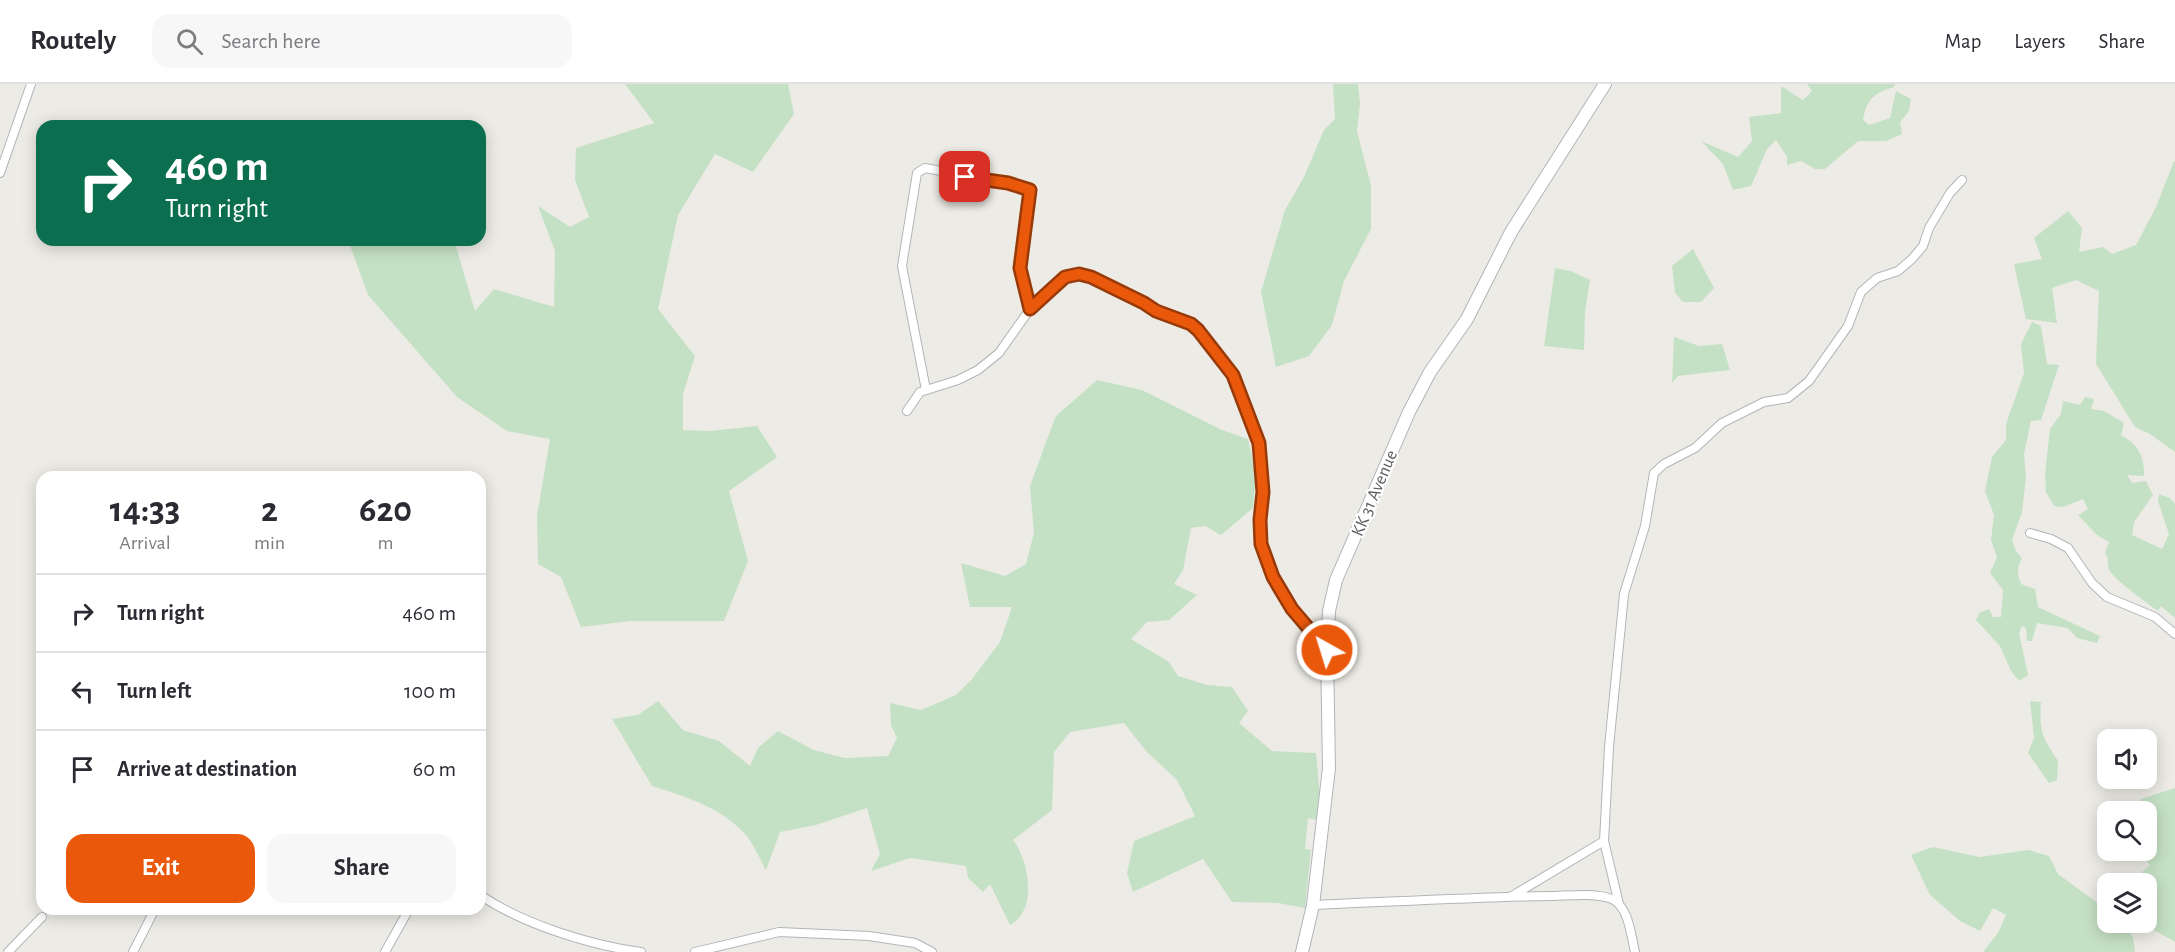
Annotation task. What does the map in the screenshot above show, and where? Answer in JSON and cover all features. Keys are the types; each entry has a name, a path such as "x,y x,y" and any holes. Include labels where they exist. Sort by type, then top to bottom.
{"main road":[{"name":"KK 31 Avenue","path":"1302,952 1313,905 1329,768 1327,650 1329,611 1336,580 1409,412 1430,372 1467,319 1511,232 1605,84"}],"street":[{"path":"0,173 25,95 31,84"},
{"path":"926,390 902,266 917,173 925,168 941,170 1008,183 1030,190 1020,268 1030,309"},
{"path":"1635,952 1626,915 1619,904 1604,841 1619,627 1624,594 1645,526 1654,473 1664,464 1695,448 1722,423 1764,402 1788,398 1809,381 1848,326 1862,291 1877,278 1898,271 1912,259 1923,246 1929,228 1950,194 1962,180"},
{"path":"907,411 914,399 926,390 958,380 999,353 1030,309 1065,277 1079,274 1091,277 1156,311 1191,324 1233,375 1259,443 1263,492 1260,520 1261,544 1273,577 1292,609 1327,650"},
{"path":"2030,533 2051,539 2068,548 2092,583 2108,597 2155,617 2175,634"},
{"path":"1512,897 1604,841"},
{"path":"1313,905 1597,896 1612,899 1619,904"},
{"path":"486,898 542,926 623,950 641,952"},
{"path":"133,952 152,915"},
{"path":"385,952 406,915"},
{"path":"9,952 42,917"},
{"path":"695,952 779,932 870,936 915,943 932,952"}],"green space":[{"path":"625,84 788,84 794,114 753,172 715,154 678,215 658,309 695,356 683,394 683,430 710,431 757,426 777,457 729,491 748,561 724,621 631,621 581,627 561,577 538,564 537,516 550,439 507,431 457,397 368,295 350,246 456,246 475,311 494,289 554,307 555,251 538,206 570,227 589,217 575,180 576,148 654,123"},
{"path":"1333,84 1358,84 1360,104 1357,131 1371,186 1371,229 1344,281 1332,325 1309,356 1276,367 1261,292 1285,210 1304,177 1324,130 1335,119"},
{"path":"1807,84 1895,84 1894,87 1876,95 1869,102 1863,120 1869,125 1890,118 1896,91 1911,99 1909,111 1900,122 1902,134 1886,141 1858,141 1825,169 1815,169 1801,161 1787,165 1787,157 1776,140 1767,149 1751,186 1733,190 1723,164 1701,141 1738,157 1752,141 1749,117 1781,113 1781,86 1803,100 1812,91"},
{"path":"2174,161 2175,452 2150,434 2135,427 2096,364 2099,291 2076,280 2052,288 2057,323 2026,319 2014,264 2042,259 2034,238 2068,211 2082,228 2079,252 2103,247 2112,254 2136,245 2156,207"},
{"path":"1693,249 1714,288 1701,302 1683,302 1675,293 1672,266"},
{"path":"1555,268 1571,271 1590,280 1585,312 1584,350 1544,346"},
{"path":"2032,322 2041,326 2047,364 2059,365 2041,420 2031,421 2024,454 2026,478 2022,512 2012,540 2016,551 2022,558 2018,568 2019,577 2021,584 2035,589 2038,607 2100,636 2097,643 2077,638 2068,628 2037,623 2032,641 2027,641 2026,628 2022,626 2019,633 2028,675 2019,681 2011,671 2000,646 1976,620 1979,613 1989,609 1993,617 2001,617 2003,590 1990,573 1997,557 1991,540 1994,515 1985,491 1992,457 2006,440 2006,424 2024,373 2021,344"},
{"path":"1674,337 1699,346 1722,344 1730,370 1678,376 1672,383"},
{"path":"1097,380 1142,390 1222,430 1248,439 1256,476 1253,508 1221,535 1205,526 1191,528 1183,570 1174,584 1197,595 1169,620 1147,622 1131,639 1169,662 1178,676 1207,685 1232,687 1248,711 1239,723 1272,751 1316,753 1322,821 1308,818 1305,849 1311,850 1305,908 1278,903 1232,902 1203,859 1133,892 1127,873 1134,841 1195,816 1177,780 1146,751 1124,723 1070,732 1054,752 1052,810 1013,840 1023,860 1028,885 1025,909 1010,925 990,884 983,892 968,878 966,866 910,858 871,871 880,854 867,808 816,825 780,832 766,870 747,837 724,816 689,798 652,786 612,719 638,715 658,701 683,730 719,741 750,766 758,748 778,731 814,750 845,758 888,756 897,738 891,725 890,703 921,710 956,695 972,679 1000,642 1012,607 970,607 961,563 1005,576 1026,564 1034,533 1030,486 1056,416"},
{"path":"2085,397 2094,399 2091,409 2104,411 2124,423 2121,435 2136,447 2142,457 2144,476 2127,475 2132,483 2146,481 2153,495 2134,522 2132,535 2162,549 2169,534 2158,501 2159,494 2170,498 2175,504 2175,618 2161,606 2158,611 2113,575 2105,553 2109,542 2097,535 2078,515 2088,509 2083,499 2063,507 2054,506 2046,492 2045,474 2050,429 2061,414 2063,401 2080,405"},
{"path":"2030,701 2041,702 2043,734 2058,761 2057,780 2049,783 2028,753 2034,738"},
{"path":"2175,788 2175,942 2157,932 2157,873 2141,873 2150,865 2146,861 2157,861 2157,801 2139,801"},
{"path":"1933,847 1980,857 2028,850 2049,856 2058,874 2097,903 2097,933 2130,933 2133,937 2135,952 1983,952 1998,933 2006,915 1993,908 1980,931 1960,921 1930,895 1911,855"}],"route":[{"path":"965,177 1008,183 1030,190 1020,268 1030,309 1052,286 1065,277 1079,274 1091,277 1156,311 1191,324 1233,375 1249,422 1259,443 1263,466 1261,544 1273,577 1292,609 1327,650"}]}
